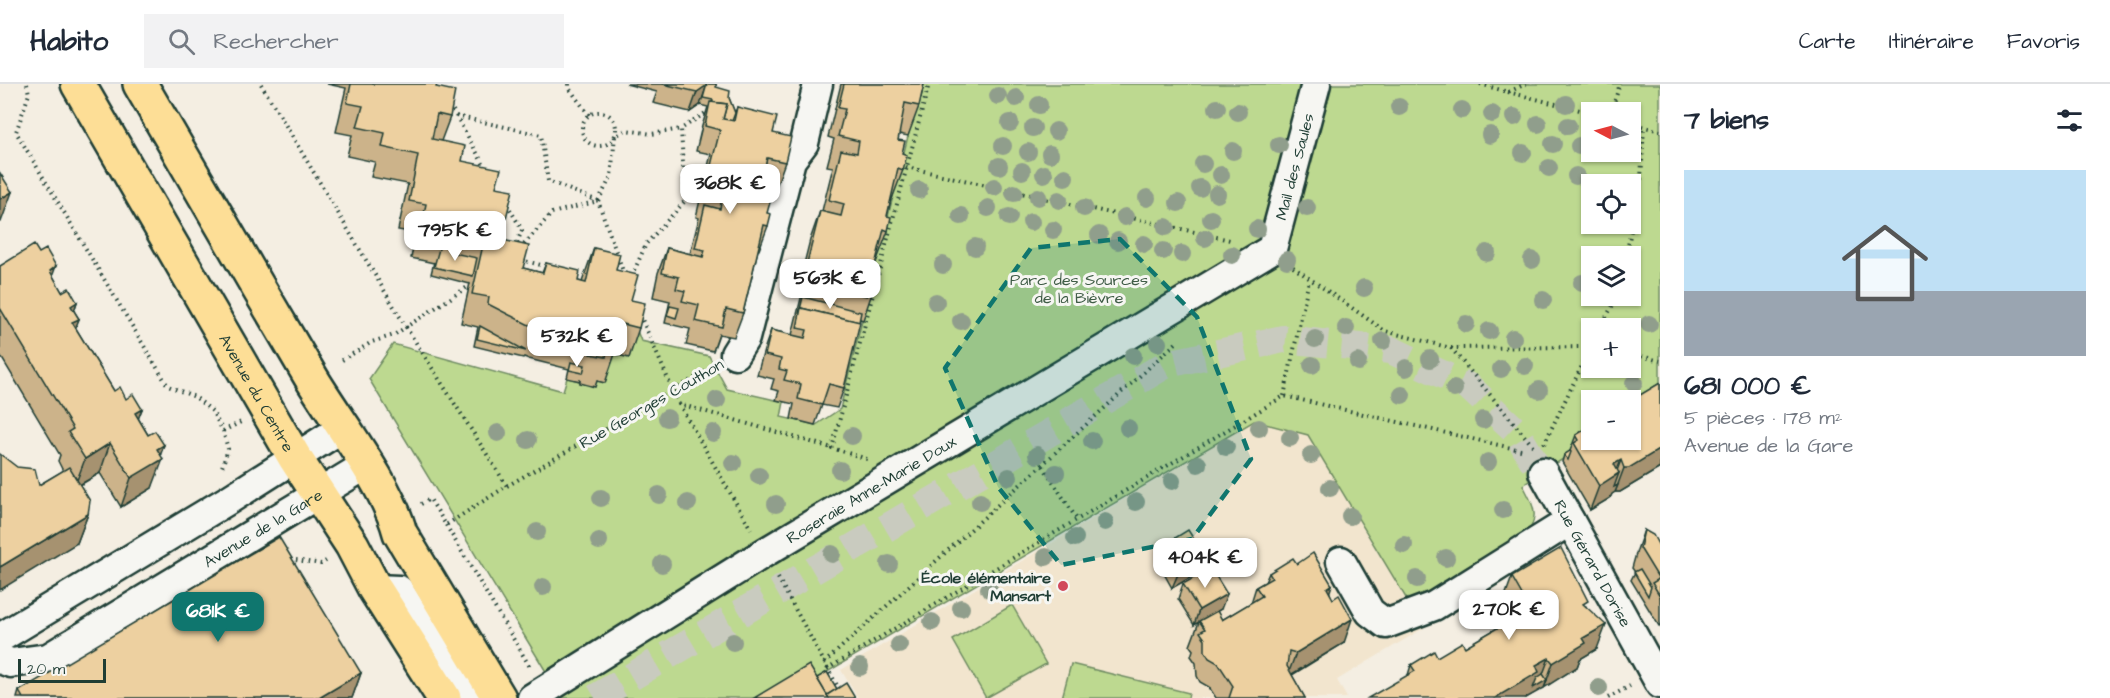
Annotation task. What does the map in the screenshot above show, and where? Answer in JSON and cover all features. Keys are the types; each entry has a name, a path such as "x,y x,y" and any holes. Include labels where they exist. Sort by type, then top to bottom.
{"main road":[{"name":"Avenue du Centre","path":"78,84 295,459 352,545 375,589 444,698"},
{"path":"140,84 366,465 397,519 400,533 499,698"}],"street":[{"name":"Rue Georges Couthon","path":"735,354 745,338 791,160 804,143 818,84"},
{"name":"Mail des Saules","path":"1272,249 1316,84"},
{"name":"Roseraie Anne-Marie Doux","path":"538,694 1210,284 1272,249"},
{"path":"0,638 295,459 342,428"},
{"name":"Rue Gérard Dorise","path":"1541,463 1570,521 1660,684"},
{"name":"Avenue de la Gare","path":"0,659 11,663 48,658 366,465"},
{"path":"1341,561 1370,612 1386,624 1434,606 1570,521"},
{"path":"375,589 399,590 466,698"}],"path":[{"path":"27,84 29,94 16,132 168,386 195,397 212,411 223,431"},
{"path":"261,84 406,327 507,486"},
{"path":"569,84 569,88 589,115"},
{"path":"832,448 929,84"},
{"path":"1480,84 1581,110"},
{"path":"1508,92 1526,84"},
{"path":"1614,102 1620,84"},
{"path":"447,99 492,178"},
{"path":"589,115 583,125 584,138 600,146 626,130 652,134 681,129 718,105"},
{"path":"512,258 552,213 598,201 611,177 616,127 612,118 604,113 589,115"},
{"path":"456,116 542,135 548,181 598,201 628,285 646,244 685,201 681,129"},
{"path":"1641,126 1660,131"},
{"path":"1628,246 1641,179 1644,127"},
{"path":"906,167 1272,249"},
{"path":"504,199 522,230 512,258"},
{"path":"512,258 558,269"},
{"path":"1284,396 1309,280 1385,330 1451,348 1581,346"},
{"path":"340,362 372,342 394,335 469,286"},
{"path":"637,306 679,404 868,459 879,485"},
{"path":"824,663 1179,340"},
{"path":"1451,348 1541,463"},
{"name":"Rue Georges Couthon","path":"446,525 507,486 735,354"},
{"path":"1641,356 1660,361"},
{"path":"1541,463 1581,369"},
{"path":"827,669 1076,518 1284,396 1541,463"},
{"path":"1043,466 1076,518"},
{"path":"429,499 446,525 538,694"}],"highlighted area":[{"path":"1120,239 1197,317 1251,459 1192,539 1061,565 998,487 945,368 1031,248"}],"shaded area":[{"path":"1254,421 1308,435 1424,628 1337,680 1347,698 858,698 841,670"}],"green space":[{"name":"Parc des Sources de la Bièvre","path":"921,84 1660,84 1660,402 1641,414 1641,390 1581,390 1581,447 1523,485 1531,501 1534,520 1522,542 1412,608 1308,435 1254,421 783,698 562,698 369,379 393,344 563,391 567,378 580,381 580,383 597,380 612,353 628,357 627,305 641,341 709,356 727,389 784,402 781,417 816,425 840,409"},
{"path":"1012,605 1046,664 986,698 953,640"},
{"path":"1071,664 1189,693 1188,698 1062,698"}],"building":[{"path":"351,84 437,84 436,87 455,91 450,117 437,114 432,139 465,146 462,161 501,169 496,187 513,190 506,218 490,214 485,236 457,230 458,225 447,223 444,233 421,228 426,204 409,201 418,155 382,147 385,133 357,127 363,106 347,103"},
{"path":"663,84 707,84 707,85 697,92"},
{"path":"707,84 716,84 716,87 730,91 729,98 735,113 732,121 723,119 727,104 703,98"},
{"path":"844,84 924,84 919,106 905,103 898,140 905,141 902,153 907,155 903,170 898,168 887,216 891,217 888,231 884,229 872,277 876,278 873,290 868,289 867,296 809,282 813,265 807,263 820,211 841,216 844,204 829,200 841,150 857,153 859,141 838,136 845,109 838,108"},
{"path":"710,102 727,104 723,119 734,121 737,107 777,117 773,133 791,137 785,162 767,158 761,184 774,188 767,213 771,214 768,226 764,225 743,313 726,309 722,327 695,321 699,305 682,301 685,291 676,289 679,277 662,273 667,248 703,257 705,250 695,248 705,205 720,209 722,197 704,193 720,130 705,126"},
{"path":"0,173 12,192 0,199"},
{"path":"485,236 529,246 523,268 543,273 546,263 580,271 578,281 586,283 594,248 620,254 616,270 638,275 631,300 645,303 639,328 623,324 616,353 607,351 606,357 590,354 593,343 539,330 488,304 489,297 472,294"},
{"path":"34,245 39,253 46,249 56,266 50,271 62,292 69,288 77,302 71,306 79,319 72,322 114,391 120,387 126,399 133,394 142,409 135,413 148,435 155,431 164,445 157,449 163,459 131,478 110,443 85,459 68,432 73,429 0,308 0,266"},
{"path":"440,245 450,247 449,252 477,258 473,276 434,267"},
{"path":"803,297 861,312 859,322 801,308 799,314"},
{"path":"670,306 679,308 676,318 667,315"},
{"path":"801,308 860,322 844,388 829,384 822,405 798,399 801,384 784,380 787,371 779,369 781,359 765,355 771,330 805,338 807,330 797,328"},
{"path":"480,326 526,351 477,339"},
{"path":"571,362 585,365 583,373 569,370"},
{"path":"1660,383 1660,449 1629,468 1624,468 1621,460 1614,464 1619,473 1599,486 1574,443 1579,440 1576,435 1581,432 1581,450 1641,450 1641,394"},
{"path":"1571,452 1568,460 1564,455"},
{"path":"0,454 17,467 35,469 39,485 69,467 90,501 88,514 0,567"},
{"path":"1188,530 1205,557 1178,574 1162,546"},
{"path":"1644,530 1653,535 1660,545 1660,596 1652,583 1659,579 1640,548"},
{"path":"279,537 361,673 319,698 23,698 19,691"},
{"path":"1561,548 1588,601 1583,604 1606,625 1583,638 1586,643 1553,663 1549,658 1536,665 1539,672 1495,698 1368,698 1415,671 1411,665 1434,651 1437,657 1462,642 1465,647 1530,609 1512,577"},
{"path":"1313,553 1332,585 1327,588 1333,599 1339,595 1352,619 1296,653 1289,651 1287,666 1305,698 1229,698 1233,686 1218,663 1209,658 1205,651 1205,639 1200,632 1205,629 1199,621 1217,611 1222,620 1262,596 1256,587 1272,578 1269,573 1293,558 1297,564"},
{"path":"1211,568 1227,594 1199,610 1183,584"},
{"path":"1640,569 1651,587 1648,596 1634,572"},
{"path":"809,665 829,698 754,698"},
{"path":"827,672 837,689 827,695 817,678"},
{"path":"1543,674 1547,680 1533,688 1537,678"},
{"path":"846,683 855,698 829,698 827,695"}],"tunnel":[{"path":"595,698 1167,364 1283,339 1391,350 1469,387 1516,431 1553,495"}],"place":[{"name":"École élémentaire Mansart","path":"1063,586"}]}
